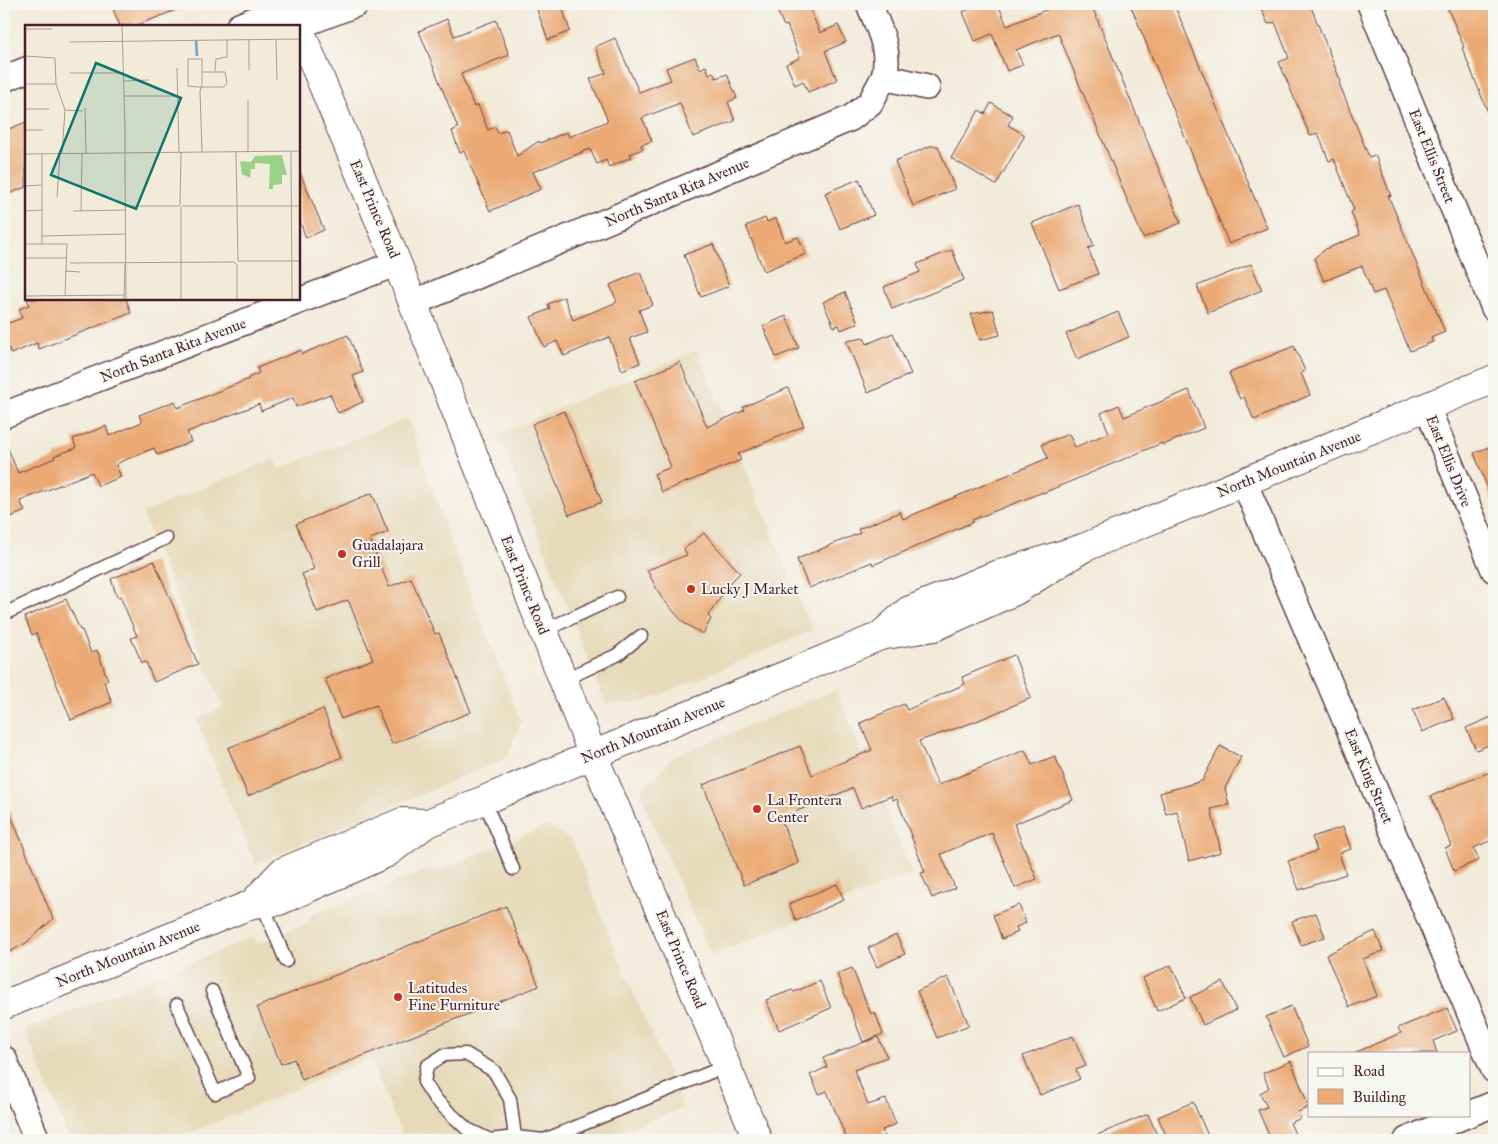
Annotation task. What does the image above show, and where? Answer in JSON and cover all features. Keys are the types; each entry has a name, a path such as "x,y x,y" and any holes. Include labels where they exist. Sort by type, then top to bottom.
{"street":[{"path":"246,25 294,18 356,4"},
{"path":"869,4 885,45 887,67 884,77 926,87"},
{"name":"East Ellis Street","path":"1370,4 1494,308"},
{"name":"East Prince Road","path":"300,32 397,263 593,755 758,1140"},
{"path":"4,79 25,70"},
{"name":"North Santa Rita Avenue","path":"413,303 850,118 870,103 884,77"},
{"name":"North Santa Rita Avenue","path":"4,415 397,263"},
{"name":"North Mountain Avenue","path":"4,1005 257,903 282,872 402,822 426,824 880,636 934,627 1015,591 1083,548 1494,379"},
{"name":"East Ellis Drive","path":"1427,407 1494,570"},
{"name":"East King Street","path":"1244,482 1494,1070"},
{"path":"4,1059 37,1140"},
{"path":"1470,1114 1494,1104"},
{"path":"1406,1140 1466,1116"}],"lane":[{"path":"4,614 166,538"},
{"path":"544,631 617,597"},
{"path":"563,680 617,655 641,636"},
{"path":"484,800 513,870"},
{"path":"257,903 286,961"},
{"path":"178,1005 214,1093 248,1078 212,991"},
{"path":"515,1137 510,1098 494,1070 466,1054 444,1055 427,1066 424,1082 435,1099 467,1128 490,1140 515,1137 544,1140 726,1066"}],"shaded area":[{"path":"697,350 812,631 643,702 606,704 498,434"},
{"path":"408,418 446,530 521,722 507,758 255,864 196,719 223,708 142,513 275,459 279,469"},
{"path":"836,690 912,873 711,956 640,793 673,757"},
{"path":"547,826 571,839 618,956 683,1108 597,1140 404,1140 370,1059 172,1140 69,1140 25,1030 254,937 256,944 311,922 309,916 432,868 434,872"}],"building":[{"path":"111,4 189,4 138,25 120,25"},
{"path":"535,4 561,4 570,31 548,40"},
{"path":"774,4 808,4 820,33 838,25 846,42 825,51 837,80 808,92 803,81 795,85 786,64 800,58 787,25 784,26"},
{"path":"982,4 998,4 1007,26 1048,9 1046,4 1091,4 1181,223 1143,238 1058,33 1016,50 1023,65 1007,71 992,34 975,41 963,12"},
{"path":"1130,4 1174,4 1267,228 1229,244"},
{"path":"1259,4 1317,4 1311,7 1341,82 1339,83 1369,157 1375,155 1391,196 1388,195 1445,332 1431,338 1433,342 1410,351 1384,290 1373,294 1362,266 1324,281 1314,258 1326,249 1360,235 1351,212 1354,210 1334,159 1329,161 1318,133 1310,136 1279,62 1289,58 1275,22 1268,24"},
{"path":"1446,4 1494,4 1494,127 1462,48 1464,47"},
{"path":"447,19 454,36 496,20 509,55 461,74 474,107 478,105 488,130 495,127 498,133 507,130 517,156 539,141 540,143 567,132 569,137 608,121 590,79 606,73 595,47 615,38 639,92 671,80 666,68 695,57 700,69 706,66 709,74 713,72 716,78 727,74 737,98 728,102 735,121 693,137 680,103 642,118 652,141 641,145 643,149 630,154 632,157 609,167 606,160 597,164 590,149 533,172 541,189 490,211 464,151 460,153 452,131 458,128 419,31"},
{"path":"991,103 1013,116 1008,125 1025,135 996,185 951,158 979,110 985,114"},
{"path":"25,122 25,187 4,196 4,131"},
{"path":"930,146 938,146 955,189 913,206 895,161"},
{"path":"300,172 324,230 306,238 300,222"},
{"path":"859,179 874,215 840,229 825,193"},
{"path":"1078,204 1094,246 1088,248 1098,274 1059,289 1032,223"},
{"path":"765,218 767,222 776,218 785,242 798,237 806,254 764,271 746,226"},
{"path":"713,244 729,286 701,297 684,255"},
{"path":"952,250 964,280 892,309 884,287 920,272 917,264"},
{"path":"1251,264 1262,290 1208,313 1197,286"},
{"path":"640,272 653,305 639,310 647,332 630,338 640,363 622,370 609,337 564,356 557,341 544,347 531,317 550,309 548,304 564,297 573,320 617,302 610,285"},
{"path":"845,292 858,323 841,330 839,325 834,327 823,302"},
{"path":"27,300 126,300 131,313 39,349 37,343 11,354 4,336 4,325 22,318 19,309 29,305"},
{"path":"993,310 1000,335 980,340 971,314"},
{"path":"1118,312 1129,337 1077,359 1066,334"},
{"path":"786,316 799,348 776,357 763,326"},
{"path":"893,333 911,374 868,393 846,341 864,338 867,344"},
{"path":"348,335 363,372 353,376 363,402 338,413 330,394 296,407 293,398 261,411 259,404 187,432 191,442 157,455 154,448 120,462 116,465 121,477 98,486 92,472 20,501 25,511 4,520 4,439 18,473 76,448 73,439 106,426 109,436 142,422 139,415 175,401 177,408 249,379 259,373 257,368 301,350 302,354"},
{"path":"1294,346 1305,371 1301,373 1310,395 1254,420 1244,397 1240,399 1229,373"},
{"path":"680,362 707,427 745,410 743,407 788,388 804,426 738,454 741,460 662,492 654,474 671,467 635,381"},
{"path":"1189,390 1204,428 1163,445 1162,443 1043,493 972,520 973,522 873,565 872,562 809,588 797,559 860,533 858,529 900,512 903,519 1048,458 1042,444 1069,434 1075,447 1109,433 1101,413 1119,405 1124,417"},
{"path":"564,411 602,502 569,515 532,424"},
{"path":"1494,445 1494,502 1493,502 1474,453"},
{"path":"372,493 388,532 370,539 389,587 411,578 435,634 439,633 471,712 392,744 376,705 341,719 325,679 373,659 348,600 317,612 302,574 314,569 296,524"},
{"name":"Lucky J Market","path":"704,533 740,573 732,581 708,616 711,619 703,634 684,623 661,597 647,570 687,555 684,549"},
{"path":"154,561 198,664 154,682 146,662 142,663 131,638 137,636 120,596 117,597 111,579"},
{"path":"66,599 91,653 97,650 108,680 104,682 112,702 71,720 36,633 32,635 25,617"},
{"path":"1014,655 1031,698 974,722 919,741 938,785 1025,750 1032,765 1055,756 1073,800 1014,824 1037,879 1015,888 992,833 941,854 955,888 932,898 921,873 925,872 897,799 893,800 891,796 861,808 853,788 780,818 799,863 744,885 703,785 800,746 812,775 872,750 860,723 904,704 907,710 965,684 962,677"},
{"path":"1444,697 1454,719 1422,732 1413,710"},
{"path":"323,709 342,757 248,796 228,748"},
{"path":"1494,716 1494,743 1476,750 1466,728"},
{"path":"1220,746 1241,757 1225,788 1229,805 1211,809 1221,852 1189,861 1177,811 1166,814 1160,793 1202,781"},
{"path":"1490,772 1494,783 1494,839 1474,848 1479,860 1454,871 1445,848 1451,846 1431,796"},
{"path":"4,798 53,919 26,943 4,955"},
{"path":"1343,827 1351,849 1339,853 1346,874 1299,890 1288,861 1317,851 1312,837"},
{"path":"837,884 844,900 796,921 789,904"},
{"path":"1019,905 1026,923 1016,927 1018,932 1002,939 993,915"},
{"name":"Latitudes Fine Furniture","path":"506,906 539,986 302,1080 294,1059 281,1064 257,1007"},
{"path":"1316,913 1325,937 1301,945 1292,921"},
{"path":"1375,931 1383,951 1363,959 1377,996 1349,1007 1326,955"},
{"path":"896,935 905,954 877,967 868,948"},
{"path":"1171,965 1186,998 1157,1011 1143,978"},
{"path":"852,968 871,1014 875,1012 883,1034 863,1042 837,974"},
{"path":"948,977 969,1025 937,1038 917,991"},
{"path":"820,981 831,1008 779,1030 766,1000 792,990 794,992"},
{"path":"1223,982 1236,1010 1203,1025 1190,997"},
{"path":"1291,1006 1308,1046 1284,1057 1266,1017"},
{"path":"1447,1008 1457,1031 1433,1041 1437,1052 1356,1052 1401,1033 1398,1028"},
{"path":"1073,1036 1086,1066 1076,1070 1080,1079 1040,1095 1023,1056"},
{"path":"878,1037 887,1057 854,1070 868,1105 886,1099 896,1124 882,1130 886,1140 847,1140 827,1091 819,1094 810,1075 827,1067 823,1058"},
{"path":"1291,1061 1308,1104 1308,1107 1298,1112 1301,1118 1290,1123 1298,1140 1271,1140 1258,1110 1267,1107 1260,1093 1269,1088 1263,1073"},
{"path":"1193,1102 1210,1140 1168,1140 1158,1117"},
{"path":"1148,1114 1157,1135 1145,1140 1085,1140"}],"place":[{"name":"Guadalajara Grill","path":"342,554"},
{"name":"Lucky J Market","path":"691,589"},
{"name":"La Frontera Center","path":"757,809"},
{"name":"Latitudes Fine Furniture","path":"398,997"}]}
